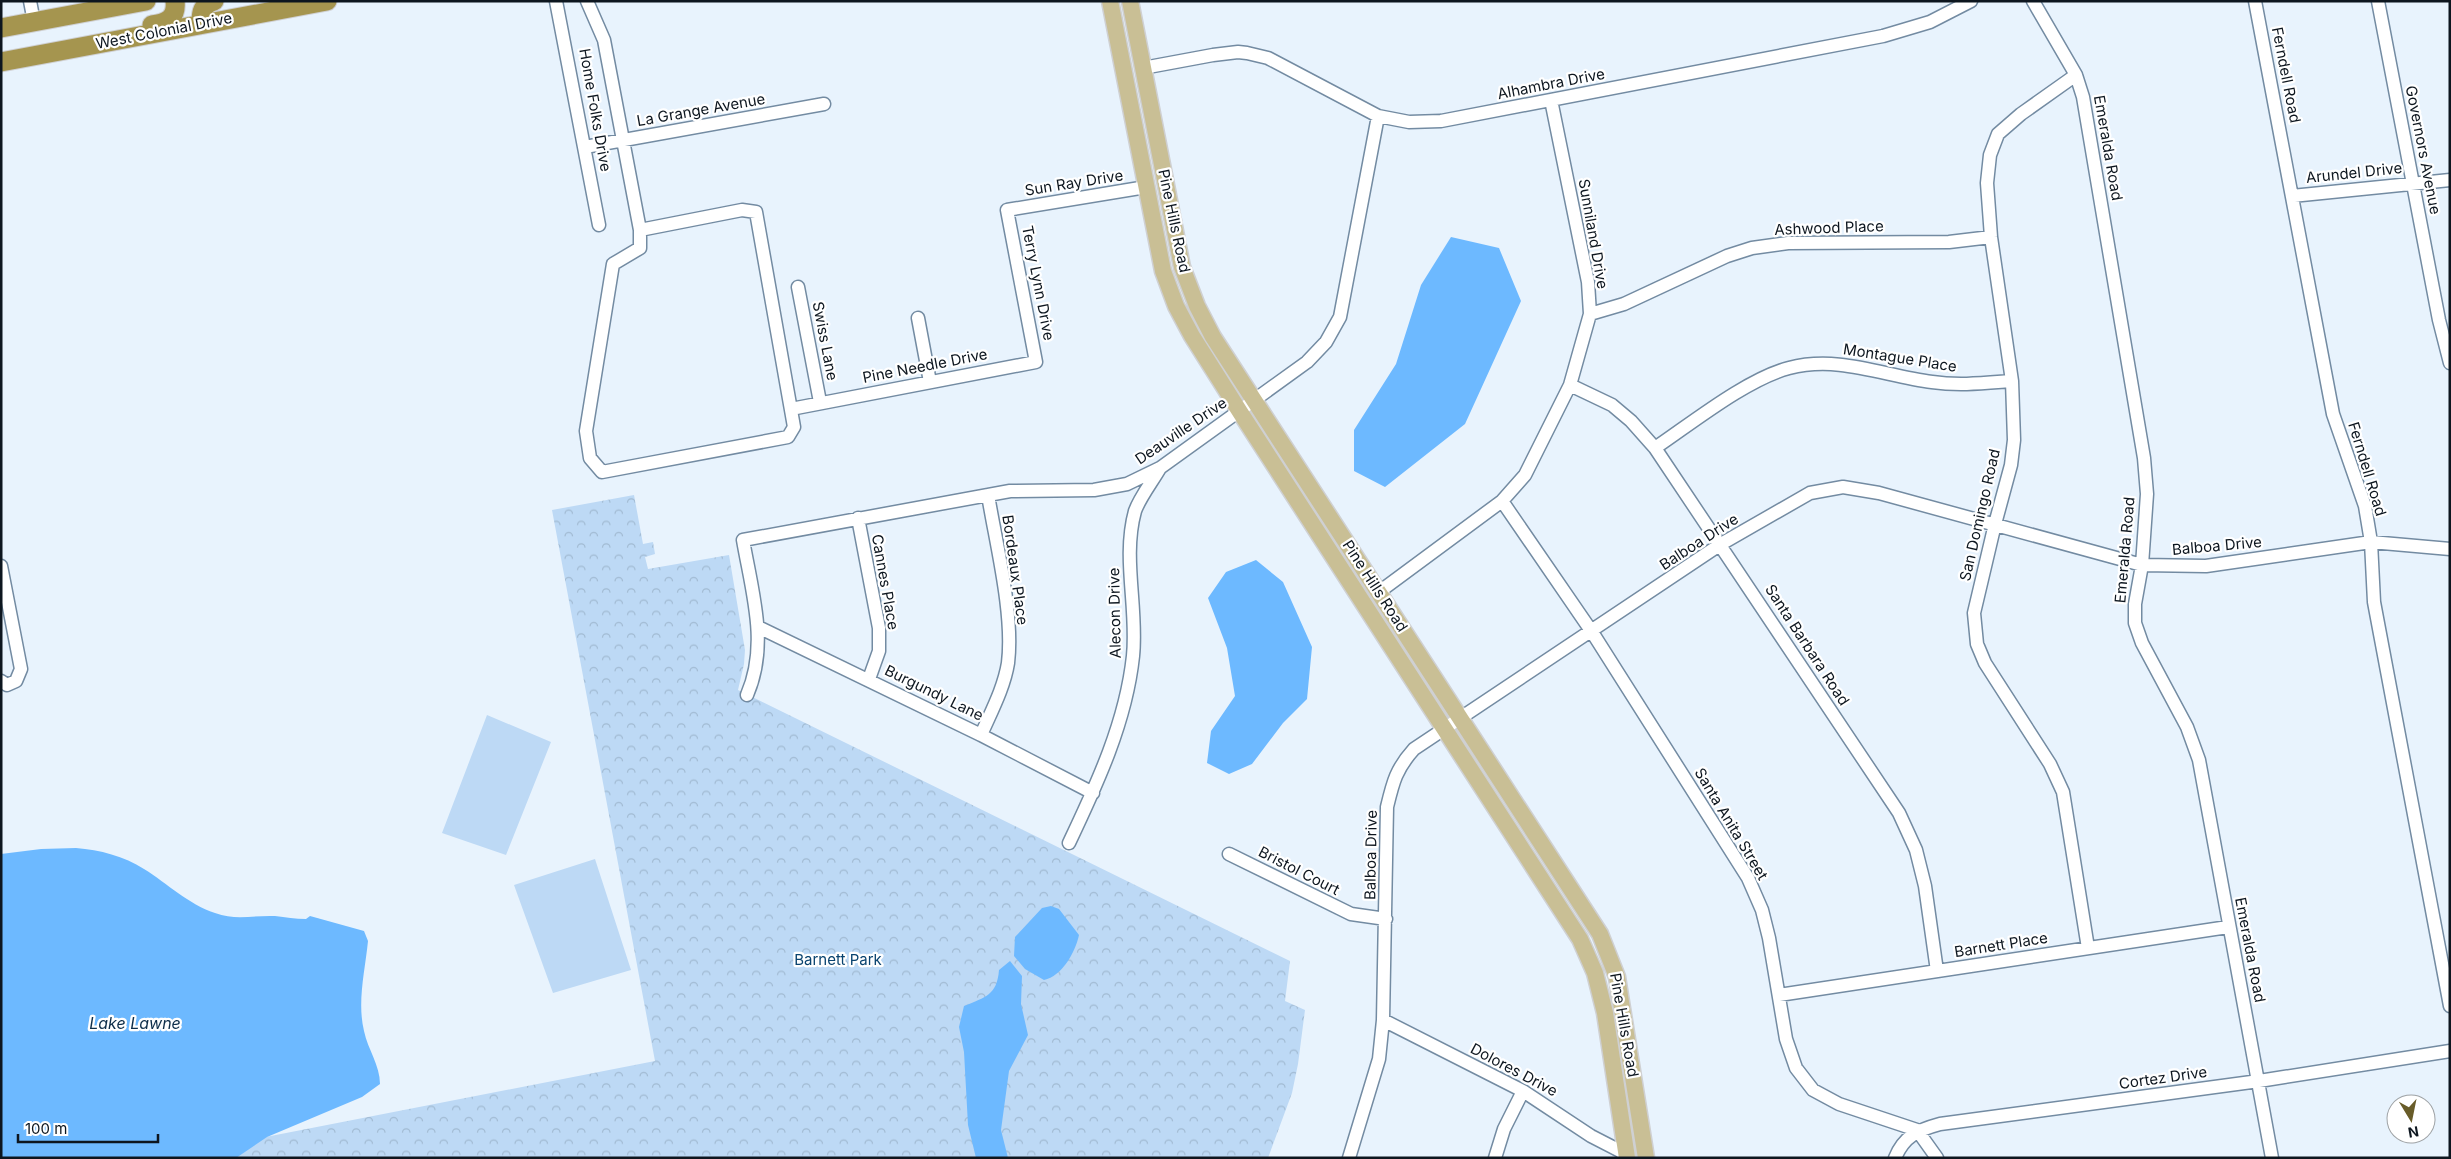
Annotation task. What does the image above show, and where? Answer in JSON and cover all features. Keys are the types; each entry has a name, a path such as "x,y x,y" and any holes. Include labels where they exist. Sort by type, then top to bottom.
{"highway":[{"path":"1,28 146,1"},
{"path":"106,42 115,32 169,21 174,15 175,1"},
{"path":"200,23 201,11 207,4 214,1"},
{"name":"West Colonial Drive","path":"1,62 200,23 327,1"}],"main road":[{"name":"Pine Hills Road","path":"1130,1 1182,267 1197,306 1209,329 1254,401 1380,592 1459,719 1600,934 1617,977 1646,1158"},
{"name":"Pine Hills Road","path":"1112,8 1163,271 1176,306 1192,336 1240,412 1580,939 1595,973 1604,1013 1626,1156"},
{"path":"1112,8 1124,28 1132,58 1143,68"}],"street":[{"path":"30,1 34,22"},
{"name":"Home Folks Drive","path":"556,1 599,225"},
{"path":"587,1 604,40 640,230 640,248 613,264 586,431 590,458 602,472 788,437 794,427 756,212 742,210 640,230"},
{"name":"Alhambra Drive","path":"1143,68 1213,55 1238,52 1247,53 1268,58 1378,116 1409,122 1441,121 1883,36 1930,22 1971,1"},
{"name":"Emeralda Road","path":"2033,1 2076,75 2090,129 2144,458 2147,494 2142,565 2135,604 2135,622 2142,643 2188,727 2199,760 2228,927 2259,1081 2272,1158"},
{"name":"Ferndell Road","path":"2255,1 2333,414 2365,506 2371,542 2374,602 2450,1006"},
{"name":"Governors Avenue","path":"2378,1 2413,183 2445,319 2450,363"},
{"name":"San Domingo Road","path":"2076,75 2021,114 1998,134 1990,155 1987,183 1992,237 2012,381 2014,440 2012,457 1994,524 1974,613 1977,644 1996,682 2050,764 2063,792 2088,948"},
{"name":"Sunniland Drive","path":"1380,592 1502,501 1525,475 1570,385 1590,314 1588,282 1551,100"},
{"name":"La Grange Avenue","path":"585,147 824,104"},
{"name":"Deauville Drive","path":"758,626 743,540 1010,491 1094,490 1127,484 1160,468 1307,362 1326,342 1340,317 1378,116"},
{"name":"Arundel Drive","path":"2292,196 2450,180"},
{"name":"Sun Ray Drive","path":"1007,210 1146,187"},
{"name":"Terry Lynn Drive","path":"1007,210 1036,362"},
{"name":"Ashwood Place","path":"1590,314 1624,304 1727,256 1752,248 1788,243 1949,242 1992,237"},
{"name":"Swiss Lane","path":"798,287 820,402"},
{"path":"918,318 930,382"},
{"name":"Pine Needle Drive","path":"791,409 1036,362"},
{"name":"Montague Place","path":"1655,448 1754,383 1790,368 1850,364 1931,382 1960,384 2012,381"},
{"name":"Santa Barbara Road","path":"1570,385 1612,405 1631,421 1655,448 1721,544 1899,813 1916,850 1925,886 1937,971"},
{"name":"Alecon Drive","path":"1069,843 1093,793 1116,733 1133,656 1134,622 1129,539 1136,510 1160,468"},
{"name":"Balboa Drive","path":"1349,1158 1379,1059 1383,1020 1387,807 1395,775 1414,749 1592,632 1721,544 1810,493 1843,487 1879,493 2142,565 2206,566 2371,542 2450,549"},
{"name":"Bordeaux Place","path":"981,735 1000,691 1008,664 1009,642 1008,620 988,495"},
{"name":"Santa Anita Street","path":"1502,501 1592,632 1748,878 1762,910 1786,1039 1796,1068 1813,1090 1839,1104 1917,1130"},
{"name":"Cannes Place","path":"858,518 879,628 879,651 869,679"},
{"path":"1,566 21,669 16,681 7,685 1,681"},
{"path":"747,695 754,678 758,656 758,626"},
{"name":"Burgundy Lane","path":"758,626 869,679 1093,793"},
{"name":"Bristol Court","path":"1229,854 1351,914 1386,918"},
{"name":"Barnett Place","path":"1779,995 2228,927"},
{"name":"Dolores Drive","path":"1383,1020 1523,1090 1591,1136 1626,1156"},
{"name":"Cortez Drive","path":"1895,1158 1900,1145 1917,1130 1940,1124 2259,1081 2450,1051"},
{"path":"1494,1158 1504,1129 1523,1090"},
{"path":"1917,1130 1937,1158"}],"green space":[{"name":"Barnett Park","path":"634,495 643,544 653,542 655,554 645,557 648,569 729,555 745,650 738,690 1290,961 1285,1001 1305,1010 1292,1093 1268,1158 158,1158 655,1061 552,510"},
{"path":"487,715 551,742 506,855 442,833"},
{"path":"595,859 631,970 553,993 514,885"}],"water":[{"path":"1451,237 1499,248 1521,301 1465,424 1385,487 1354,471 1354,430 1396,364 1421,285"},
{"path":"1256,560 1283,582 1312,647 1307,699 1283,723 1252,764 1229,774 1207,763 1211,731 1235,696 1227,648 1208,598 1226,572"},
{"name":"Lake Lawne","path":"76,848 94,850 120,857 144,869 196,904 223,915 230,917 275,916 306,919 310,916 364,931 368,941 362,986 362,1020 366,1038 378,1070 380,1084 362,1097 267,1137 236,1158 1,1158 1,854 41,849"},
{"path":"1051,906 1059,909 1079,935 1067,963 1051,978 1044,980 1025,969 1014,956 1015,937 1042,908"},
{"path":"1010,961 1022,976 1021,1004 1028,1035 1009,1071 1001,1130 1008,1158 976,1158 968,1125 964,1052 959,1027 964,1006 989,994 996,985 999,970"}]}
